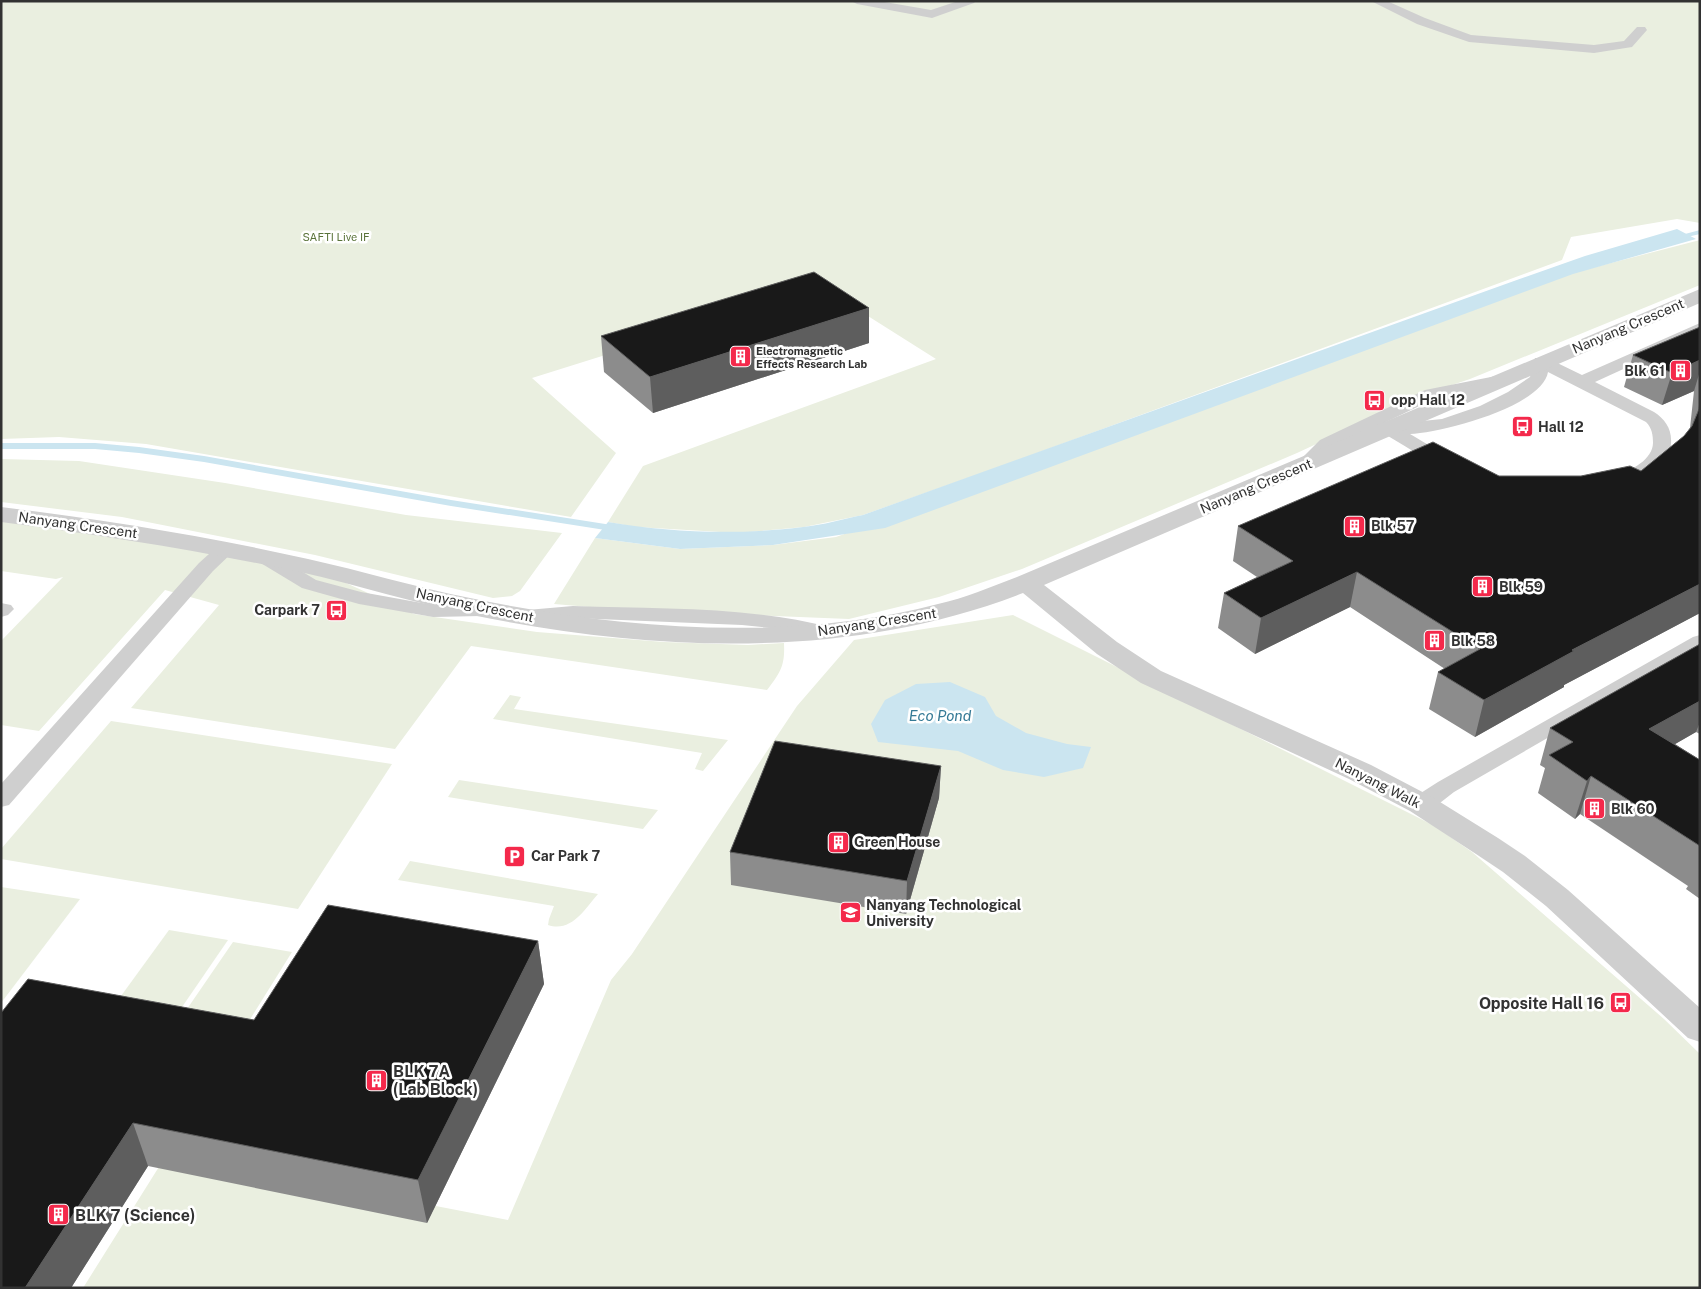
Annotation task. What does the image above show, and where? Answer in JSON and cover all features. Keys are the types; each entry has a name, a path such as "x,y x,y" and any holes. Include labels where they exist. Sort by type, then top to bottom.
{"street":[{"name":"Nanyang Crescent","path":"1,514 92,525 226,549 491,610 612,629 728,635 846,629 932,614 977,601 1026,583 1303,466 1541,362 1700,296"},
{"name":"Nanyang Walk","path":"1026,583 1108,648 1151,677 1360,772 1421,804 1514,864 1557,898 1694,1017"}],"lane":[{"path":"857,1 932,14 970,1"},
{"path":"1377,1 1421,21 1469,38 1594,50 1628,44 1641,30"},
{"path":"1583,381 1700,328"},
{"path":"1541,362 1634,407 1657,423 1663,437 1661,452 1651,464 1627,478 1576,492 1533,495 1508,492 1477,479 1389,429 1428,428 1454,422 1489,409 1524,392 1538,380 1541,362"},
{"path":"1303,466 1326,444 1430,394 1502,380"},
{"path":"1,799 206,567 226,549"},
{"path":"1421,804 1446,787 1700,641"}],"green space":[{"name":"SAFTI Live IF","path":"1,1 1700,1 1700,223 1677,219 1571,237 1562,260 1010,463 863,515 804,527 738,533 636,527 608,522 643,466 936,359 822,287 532,378 616,453 571,517 146,444 59,437 1,439"},
{"path":"1700,240 1700,285 1470,379 1422,395 1297,453 1022,569 939,597 849,619 625,610 554,604 595,538 680,549 773,545 836,537 1459,315 1549,279"},
{"path":"1,459 79,461 225,483 406,515 562,533 520,591 512,596 493,598 315,555 122,517 1,502"},
{"path":"1,514 311,567 414,614 537,632 664,642 748,645 784,643 783,663 779,673 767,690 471,646 395,749 131,708 219,605 165,590 39,731 1,725 1,641 63,577 56,579 1,571"},
{"path":"1013,615 1433,825 1472,852 1664,1019 1700,1054 1700,1288 83,1288 167,1154 508,1220 611,980 632,954 797,706 854,640"},
{"path":"510,695 521,697 514,709 728,740 703,771 695,769 702,753 493,719"},
{"path":"111,721 392,764 298,909 1,859 1,849"},
{"path":"459,780 658,810 643,829 448,797"},
{"path":"410,861 598,894 577,918 564,926 556,927 548,925 554,906 398,880"},
{"path":"1,887 80,899 1,1003"},
{"path":"169,930 228,940 182,1007 121,996"},
{"path":"233,942 292,952 249,1021 187,1009"}],"water":[{"path":"1677,229 1696,239 1573,274 885,528 773,545 680,549 595,538 608,522 681,531 730,532 779,530 811,526 863,515 1585,256"},
{"name":"Eco Pond","path":"950,682 985,697 996,716 1026,733 1067,744 1091,747 1083,768 1044,777 1003,770 958,751 878,742 871,724 885,700 916,684"}],"building":[{"path":"814,272 869,308 650,377 601,336"},
{"path":"1700,327 1700,360 1672,373 1633,355"},
{"path":"1700,401 1700,584 1572,650 1574,651 1484,700 1438,672 1480,649 1357,572 1261,618 1224,593 1293,561 1238,526 1433,442 1499,476 1581,476 1630,466 1641,471 1684,436 1692,426"},
{"path":"1700,644 1700,701 1649,729 1700,760 1700,846 1591,776 1587,781 1549,755 1573,742 1550,728"},
{"name":"Green House","path":"775,741 941,766 907,881 730,852"},
{"path":"328,905 538,941 418,1180 133,1123 25,1288 1,1288 1,1013 28,979 254,1020"}],"waterway":[{"path":"1674,238 1700,232"},
{"path":"1,446 95,446 139,450 204,459 451,503 618,529"}],"place":[{"name":"Electromagnetic Effects Research Lab","path":"740,357"},
{"name":"Blk 61","path":"1681,371"},
{"name":"opp Hall 12","path":"1375,400"},
{"name":"Hall 12","path":"1522,427"},
{"name":"Blk 57","path":"1355,526"},
{"name":"Blk 59","path":"1483,587"},
{"name":"Carpark 7","path":"336,610"},
{"name":"Blk 58","path":"1435,641"},
{"name":"Blk 60","path":"1595,809"},
{"name":"Green House","path":"838,842"},
{"name":"Car Park 7","path":"515,856"},
{"name":"Nanyang Technological University","path":"850,913"},
{"name":"Opposite Hall 16","path":"1620,1003"},
{"name":"BLK 7A (Lab Block)","path":"377,1080"},
{"name":"BLK 7 (Science)","path":"59,1215"}]}
